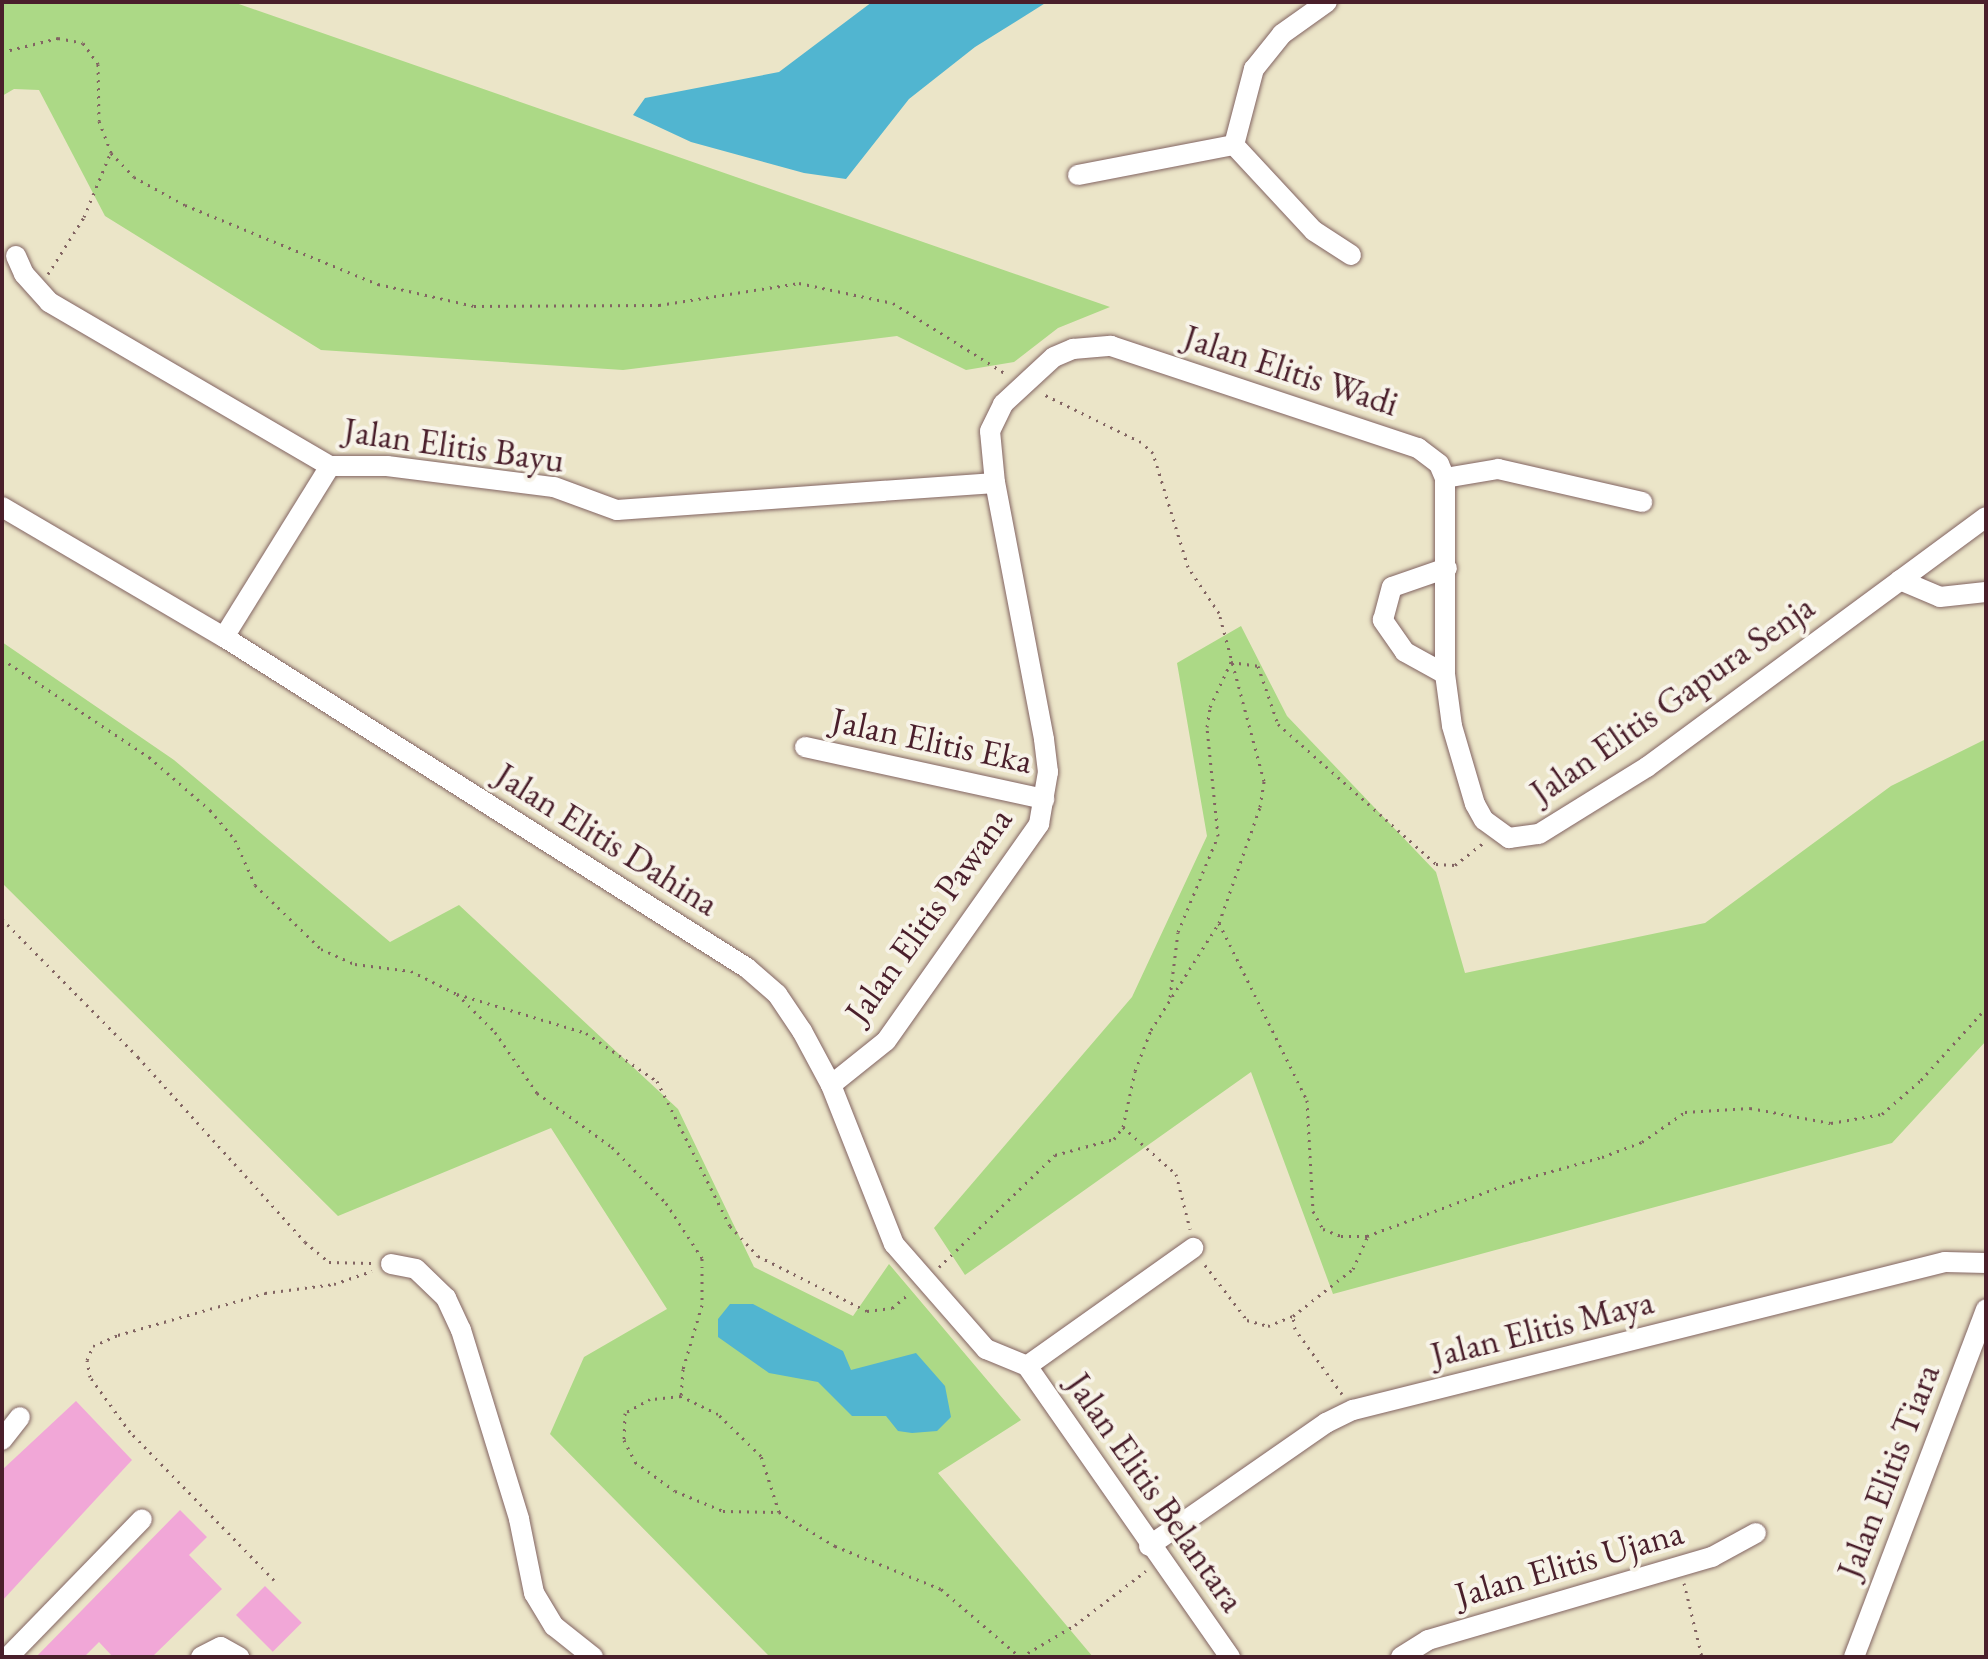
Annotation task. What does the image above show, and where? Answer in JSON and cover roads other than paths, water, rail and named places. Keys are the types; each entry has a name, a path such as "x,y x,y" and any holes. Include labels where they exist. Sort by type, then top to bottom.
{"street":[{"path":"1234,145 1254,69 1282,34 1327,2"},
{"path":"1078,175 1234,145"},
{"path":"1234,145 1314,231 1351,255"},
{"name":"Jalan Elitis Bayu","path":"16,256 34,288 49,302 330,466 387,466 554,487 617,510 995,483"},
{"name":"Jalan Elitis Wadi","path":"995,483 990,431 1003,404 1054,357 1073,349 1111,346 1418,448 1439,464 1445,478"},
{"path":"224,637 330,466"},
{"path":"1445,478 1498,469 1642,502"},
{"name":"Jalan Elitis Gapura Senja","path":"1445,478 1445,674 1466,780 1475,804 1497,832 1523,837 1555,825 1647,767 1986,517"},
{"name":"Jalan Elitis Pawana","path":"831,1085 886,1041 1028,847 1044,799 1044,739 995,483"},
{"name":"Jalan Elitis Dahina","path":"2,507 224,637 747,968 777,994 831,1085 884,1227 924,1281 986,1349 1027,1366"},
{"path":"1445,674 1405,652 1383,620 1392,587 1447,568"},
{"path":"1900,580 1940,597 1986,592"},
{"name":"Jalan Elitis Eka","path":"805,747 1044,799"},
{"path":"1027,1366 1193,1248"},
{"name":"Jalan Elitis Maya","path":"1153,1551 1326,1423 1353,1410 1945,1262 1986,1263"},
{"path":"391,1264 416,1269 446,1298 461,1330 519,1519 534,1593 554,1626 593,1657"},
{"name":"Jalan Elitis Tiara","path":"1854,1657 1986,1309"},
{"name":"Jalan Elitis Belantara","path":"1027,1366 1153,1551 1230,1657"},
{"path":"2,1440 20,1417"},
{"path":"8,1657 142,1519"},
{"name":"Jalan Elitis Ujana","path":"1401,1657 1428,1640 1680,1568 1756,1533"},
{"path":"201,1657 221,1647 239,1657"}],"water":[{"path":"872,2 1047,2 975,47 909,99 846,179 804,173 691,142 633,115 645,98 779,72"},
{"path":"730,1304 753,1304 843,1351 851,1370 916,1353 945,1386 951,1417 937,1431 912,1433 898,1431 886,1416 852,1416 818,1382 769,1373 718,1337 718,1319"}]}
